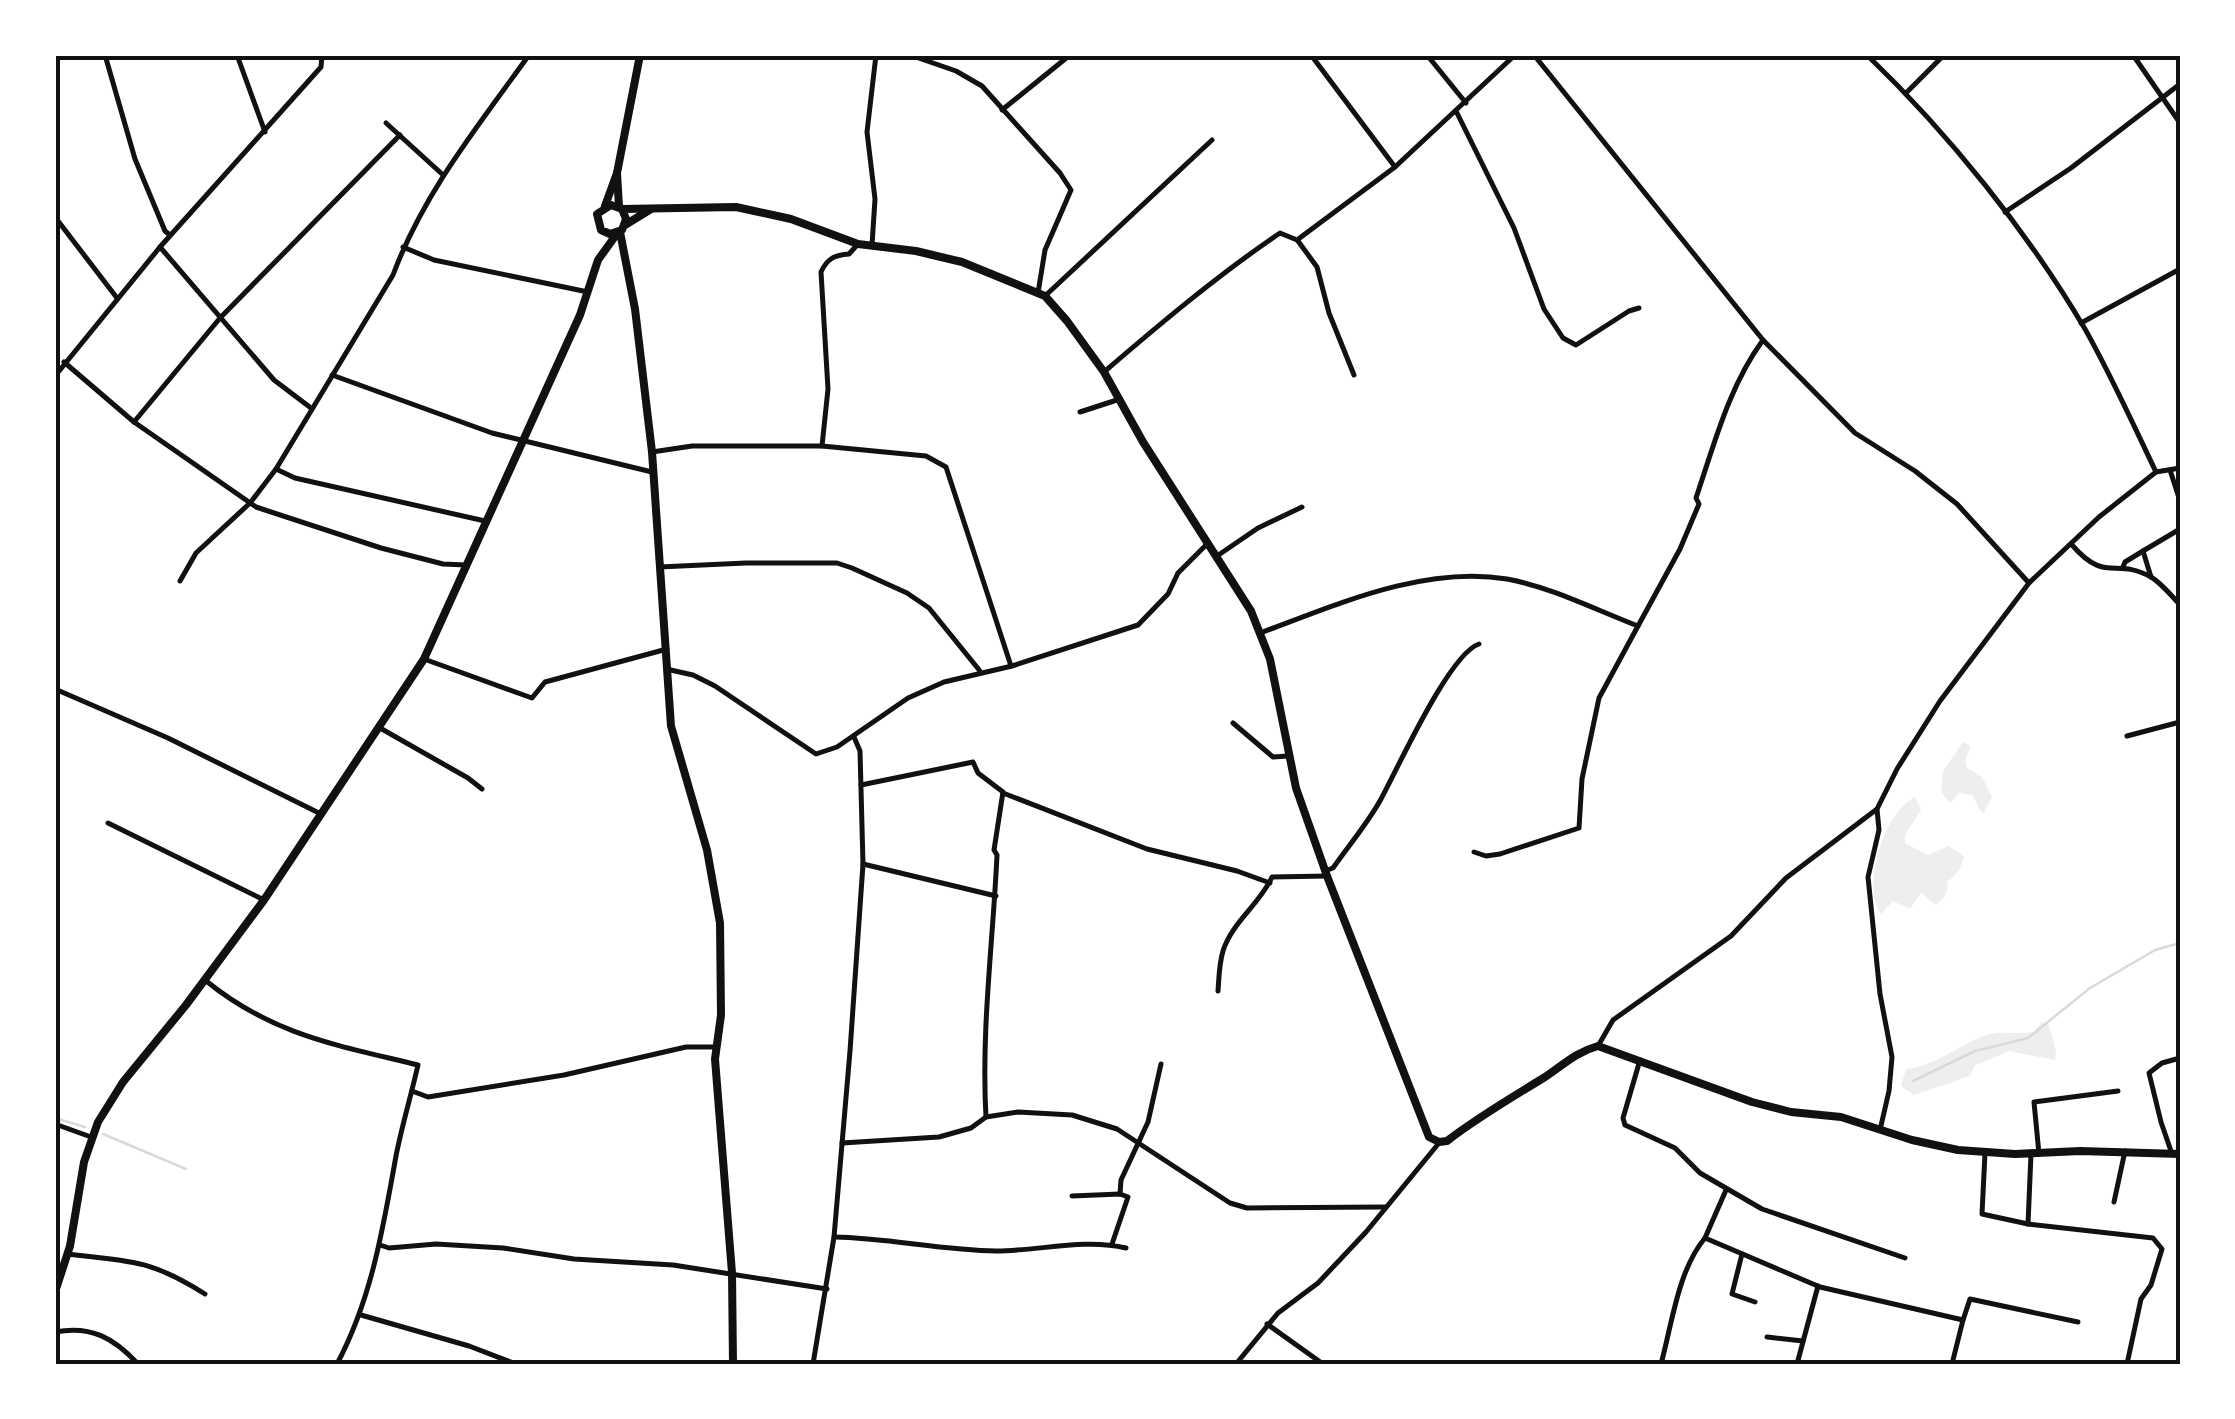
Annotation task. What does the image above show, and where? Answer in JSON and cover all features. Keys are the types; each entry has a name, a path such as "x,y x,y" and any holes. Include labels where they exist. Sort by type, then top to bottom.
{"main road":[{"path":"55,1292 68,1254 91,1137 123,1082 264,900 380,728 424,659 469,565 588,292 598,260 597,214 605,206 617,172 640,55"},
{"path":"617,172 621,230 652,452 670,726 707,850 720,922 721,1016 716,1080 732,1273 733,1364"},
{"path":"605,206 736,207 791,219 858,244 962,262 1041,294 1104,372 1242,594 1260,633 1278,692 1288,756 1326,873 1428,1137 1440,1142 1582,1050 1598,1046 1752,1102 1791,1112 1841,1117 1939,1146 1985,1153 2176,1154"},
{"path":"598,260 621,230 651,209"},
{"path":"599,229 606,234 621,230"}],"street":[{"path":"105,55 136,159 170,235"},
{"path":"236,55 265,132"},
{"path":"55,376 170,235 321,67 322,55"},
{"path":"180,581 196,553 250,503 276,469 393,275 403,247 442,174 528,55"},
{"path":"872,245 875,198 868,132 876,55"},
{"path":"910,55 969,77 982,86 1071,190 1045,250 1041,294"},
{"path":"1002,110 1070,55"},
{"path":"1311,55 1395,167"},
{"path":"1427,55 1466,104"},
{"path":"1298,240 1395,167 1515,55"},
{"path":"1534,55 1762,340 1855,433 1957,504 2029,583"},
{"path":"1867,55 1906,93 2004,212 2081,322 2156,472"},
{"path":"1906,93 1944,55"},
{"path":"2133,55 2180,123"},
{"path":"2004,212 2180,84"},
{"path":"1456,111 1514,228 1544,308 1562,338 1576,346 1628,311 1639,308"},
{"path":"386,123 442,174"},
{"path":"134,422 220,318 400,135"},
{"path":"1041,294 1212,140"},
{"path":"55,217 117,298"},
{"path":"1104,372 1182,304 1280,232 1298,240 1317,267 1329,313 1354,375"},
{"path":"822,446 828,389 820,272 826,262 849,254 858,244"},
{"path":"160,247 274,380 311,408"},
{"path":"403,247 434,260 588,292"},
{"path":"2081,322 2180,270"},
{"path":"1474,852 1486,856 1510,852 1532,841 1579,828 1582,779 1600,698 1680,549 1699,504 1696,498 1734,391 1762,340"},
{"path":"64,362 134,422 250,503 366,544 442,564 469,565"},
{"path":"332,375 492,433 652,472"},
{"path":"1080,412 1120,400"},
{"path":"652,452 692,446 822,446 926,456 946,467 1012,666"},
{"path":"1598,1046 1613,1020 1731,936 1786,878 1878,809 1897,769 1940,701 2029,583 2156,472 2180,468"},
{"path":"276,469 295,478 488,522"},
{"path":"2170,470 2180,500"},
{"path":"1217,556 1258,528 1302,507"},
{"path":"2123,568 2124,562 2180,529"},
{"path":"666,669 716,686 816,754 854,736 908,698 944,682 1012,666 1138,625 1168,594 1178,573 1208,544"},
{"path":"2072,545 2093,565 2123,568 2151,577 2179,600"},
{"path":"2143,551 2151,577"},
{"path":"660,567 746,563 837,564 852,568 907,593 929,608 980,671"},
{"path":"1260,633 1379,592 1438,579 1490,578 1549,592 1638,626"},
{"path":"1218,991 1228,941 1272,877 1326,873 1333,868 1380,802 1409,744 1459,662 1469,648 1479,644"},
{"path":"424,659 532,698 545,682 667,649"},
{"path":"55,689 168,738 321,814"},
{"path":"2127,736 2180,722"},
{"path":"1233,724 1272,757 1288,756"},
{"path":"380,728 482,789"},
{"path":"813,1364 834,1237 863,864 860,751 854,736"},
{"path":"861,785 973,762 978,774 1003,792 1146,849 1270,883"},
{"path":"986,1117 984,1080 996,896 994,850 1003,792"},
{"path":"1878,809 1879,830 1868,877 1880,994 1892,1056 1880,1130"},
{"path":"108,823 264,900"},
{"path":"863,864 996,896"},
{"path":"205,980 248,1011 308,1039 418,1066 380,1245 360,1315 338,1364"},
{"path":"412,1091 428,1097 564,1076 686,1046 717,1047"},
{"path":"2176,1154 2160,1122 2149,1072 2180,1058"},
{"path":"1640,1060 1625,1125 1675,1148 1700,1173 1762,1210 1905,1258"},
{"path":"1120,1194 1121,1180 1148,1122 1161,1064"},
{"path":"2028,1224 2035,1154 2034,1102 2118,1090"},
{"path":"842,1143 938,1137 971,1128 986,1117 1018,1112 1072,1115 1096,1120 1138,1141 1230,1203 1246,1208 1385,1207"},
{"path":"55,1124 91,1137"},
{"path":"1236,1364 1267,1324 1318,1283 1408,1184 1440,1142"},
{"path":"2114,1202 2125,1151"},
{"path":"1985,1153 1982,1214 2028,1224 2140,1235 2153,1238 2162,1249 2151,1285 2141,1299 2127,1364"},
{"path":"1662,1364 1696,1248 1705,1238 1726,1190"},
{"path":"1072,1196 1128,1197 1112,1245"},
{"path":"834,1237 1001,1251 1058,1244 1126,1248"},
{"path":"1705,1238 1818,1286 1963,1320"},
{"path":"380,1245 503,1248 574,1259 673,1265 827,1289"},
{"path":"68,1254 135,1260 174,1274 205,1294"},
{"path":"1742,1254 1732,1294 1754,1302"},
{"path":"1797,1364 1818,1286"},
{"path":"1952,1364 1970,1299 2078,1322"},
{"path":"360,1315 469,1346 516,1364"},
{"path":"1267,1324 1323,1364"},
{"path":"55,1332 89,1329 102,1334 138,1364"},
{"path":"1767,1337 1803,1341"}],"shaded area":[{"path":"1963,742 1971,746 1965,760 1967,768 1982,777 1992,797 1984,813 1973,795 1959,793 1950,803 1941,792 1943,771"},
{"path":"1915,797 1921,810 1905,835 1905,843 1928,855 1948,846 1964,856 1963,860 1936,905 1921,893 1910,909 1893,901 1881,914 1874,886 1879,851 1894,818"},
{"path":"2042,1022 2049,1025 2055,1060 2009,1051 1974,1066 1971,1075 1914,1095 1901,1086 1906,1069 1926,1064 1987,1035 2034,1032"}],"waterway":[{"path":"1913,1081 1975,1051 2028,1038 2090,988 2155,950 2180,943"},
{"path":"55,1118 85,1127"},
{"path":"103,1134 186,1169"}]}
